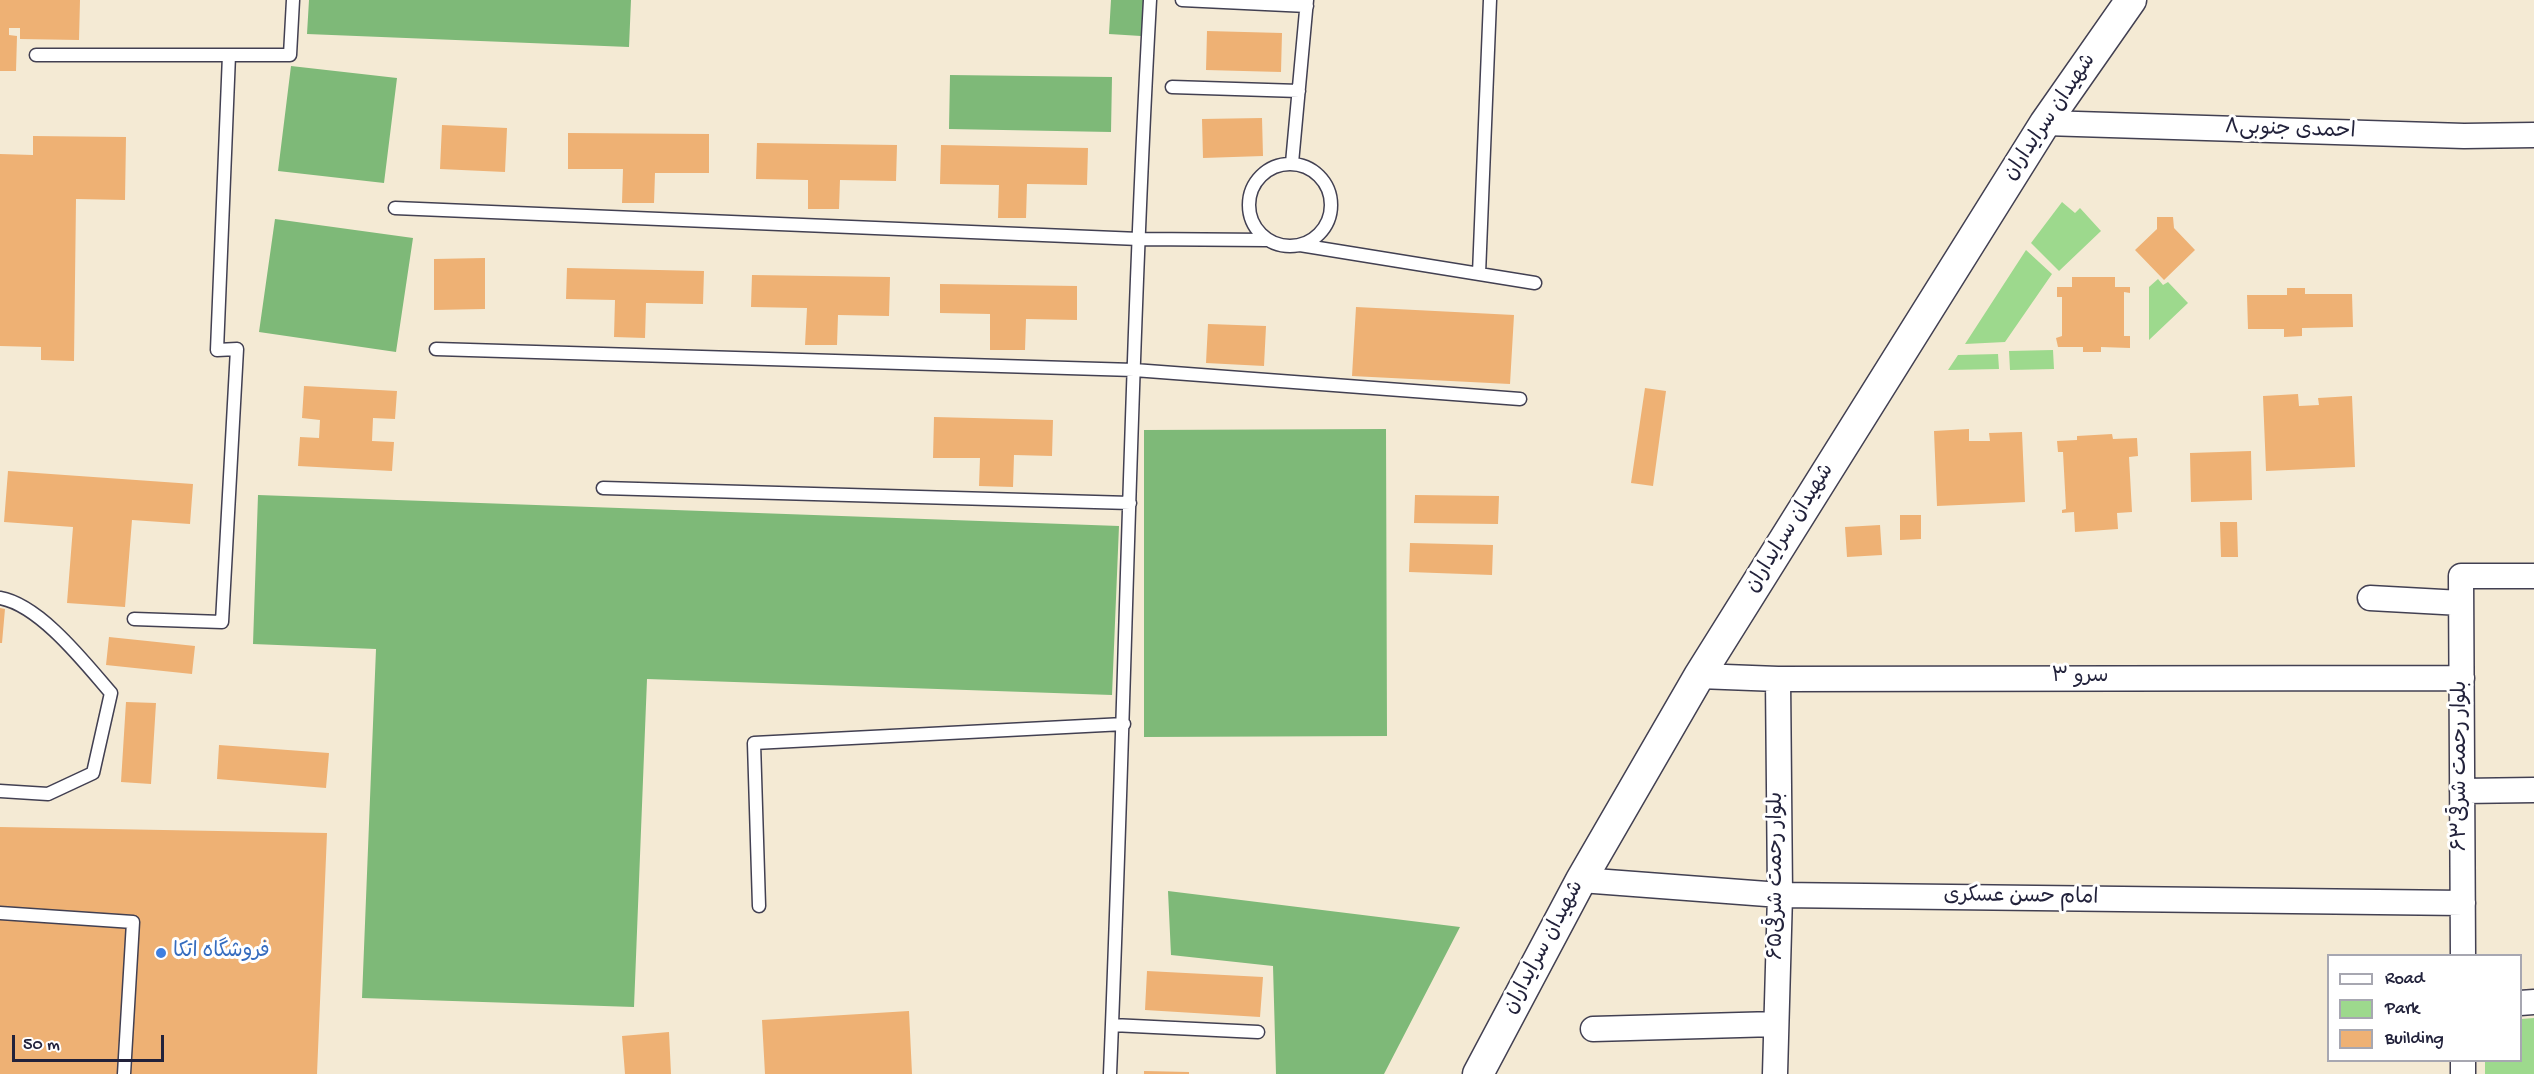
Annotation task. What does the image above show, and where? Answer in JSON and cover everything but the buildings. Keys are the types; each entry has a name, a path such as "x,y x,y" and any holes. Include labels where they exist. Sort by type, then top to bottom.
{"street":[{"name":"شهیدان سرایداران","path":"1478,1074 1581,880 1699,676 2045,123 2132,0"},
{"name":"احمدی جنوبی۸","path":"2045,123 2464,136 2534,135"},
{"name":"بلوار رحمت شرقی۶۳","path":"2463,954 2461,576 2534,576"},
{"path":"2370,598 2461,603"},
{"name":"سرو ۳","path":"1699,676 1778,679 2462,678"},
{"name":"بلوار رحمت شرقی۶۵","path":"1775,1074 1780,895 1778,679"},
{"path":"2462,791 2534,790"},
{"name":"امام حسن عسکری","path":"1581,880 1780,895 2463,903"},
{"path":"1593,1029 1776,1024"}],"lane":[{"path":"36,56 290,55 293,0"},
{"path":"1110,1074 1124,724 1134,370 1150,0"},
{"path":"1182,0 1307,3 1292,164"},
{"path":"1479,274 1490,0"},
{"path":"134,619 222,622 237,349 217,350 229,55"},
{"path":"1172,87 1299,91"},
{"path":"1267,240 1259,232 1249,213 1251,192 1262,174 1281,164 1303,165 1321,177 1327,186 1332,207 1325,227 1318,236 1298,245"},
{"path":"395,208 1139,239 1267,240 1288,246 1298,245 1535,283"},
{"path":"436,349 1134,370 1520,399"},
{"path":"603,488 1130,503"},
{"path":"0,598 15,600 66,640 111,693 93,773 48,794 0,791"},
{"path":"759,906 754,743 1124,724"},
{"path":"0,913 133,922 124,1074"},
{"path":"1112,1025 1258,1032"}],"green space":[{"path":"309,0 631,0 629,47 307,34"},
{"path":"1111,0 1144,0 1141,36 1109,34"},
{"path":"291,66 397,78 384,183 278,171"},
{"path":"950,75 1112,77 1111,132 949,129"},
{"path":"2062,202 2075,213 2080,208 2101,231 2059,271 2031,243"},
{"path":"275,219 413,238 396,352 259,332"},
{"path":"2026,250 2052,274 2005,342 1965,344"},
{"path":"2158,279 2163,285 2168,282 2188,303 2149,340 2149,287"},
{"path":"2053,350 2054,369 2010,370 2009,351"},
{"path":"1998,354 1999,369 1948,370 1958,355"},
{"path":"1386,429 1387,736 1144,737 1144,430"},
{"path":"258,495 1119,526 1112,695 647,679 634,1007 362,998 376,649 253,644"},
{"path":"1168,891 1460,927 1384,1074 1276,1074 1273,966 1171,955"},
{"path":"2534,1018 2534,1074 2485,1074 2485,1062 2522,1062 2522,1019"}],"place":[{"name":"فروشگاه اتکا","path":"161,953"}]}
